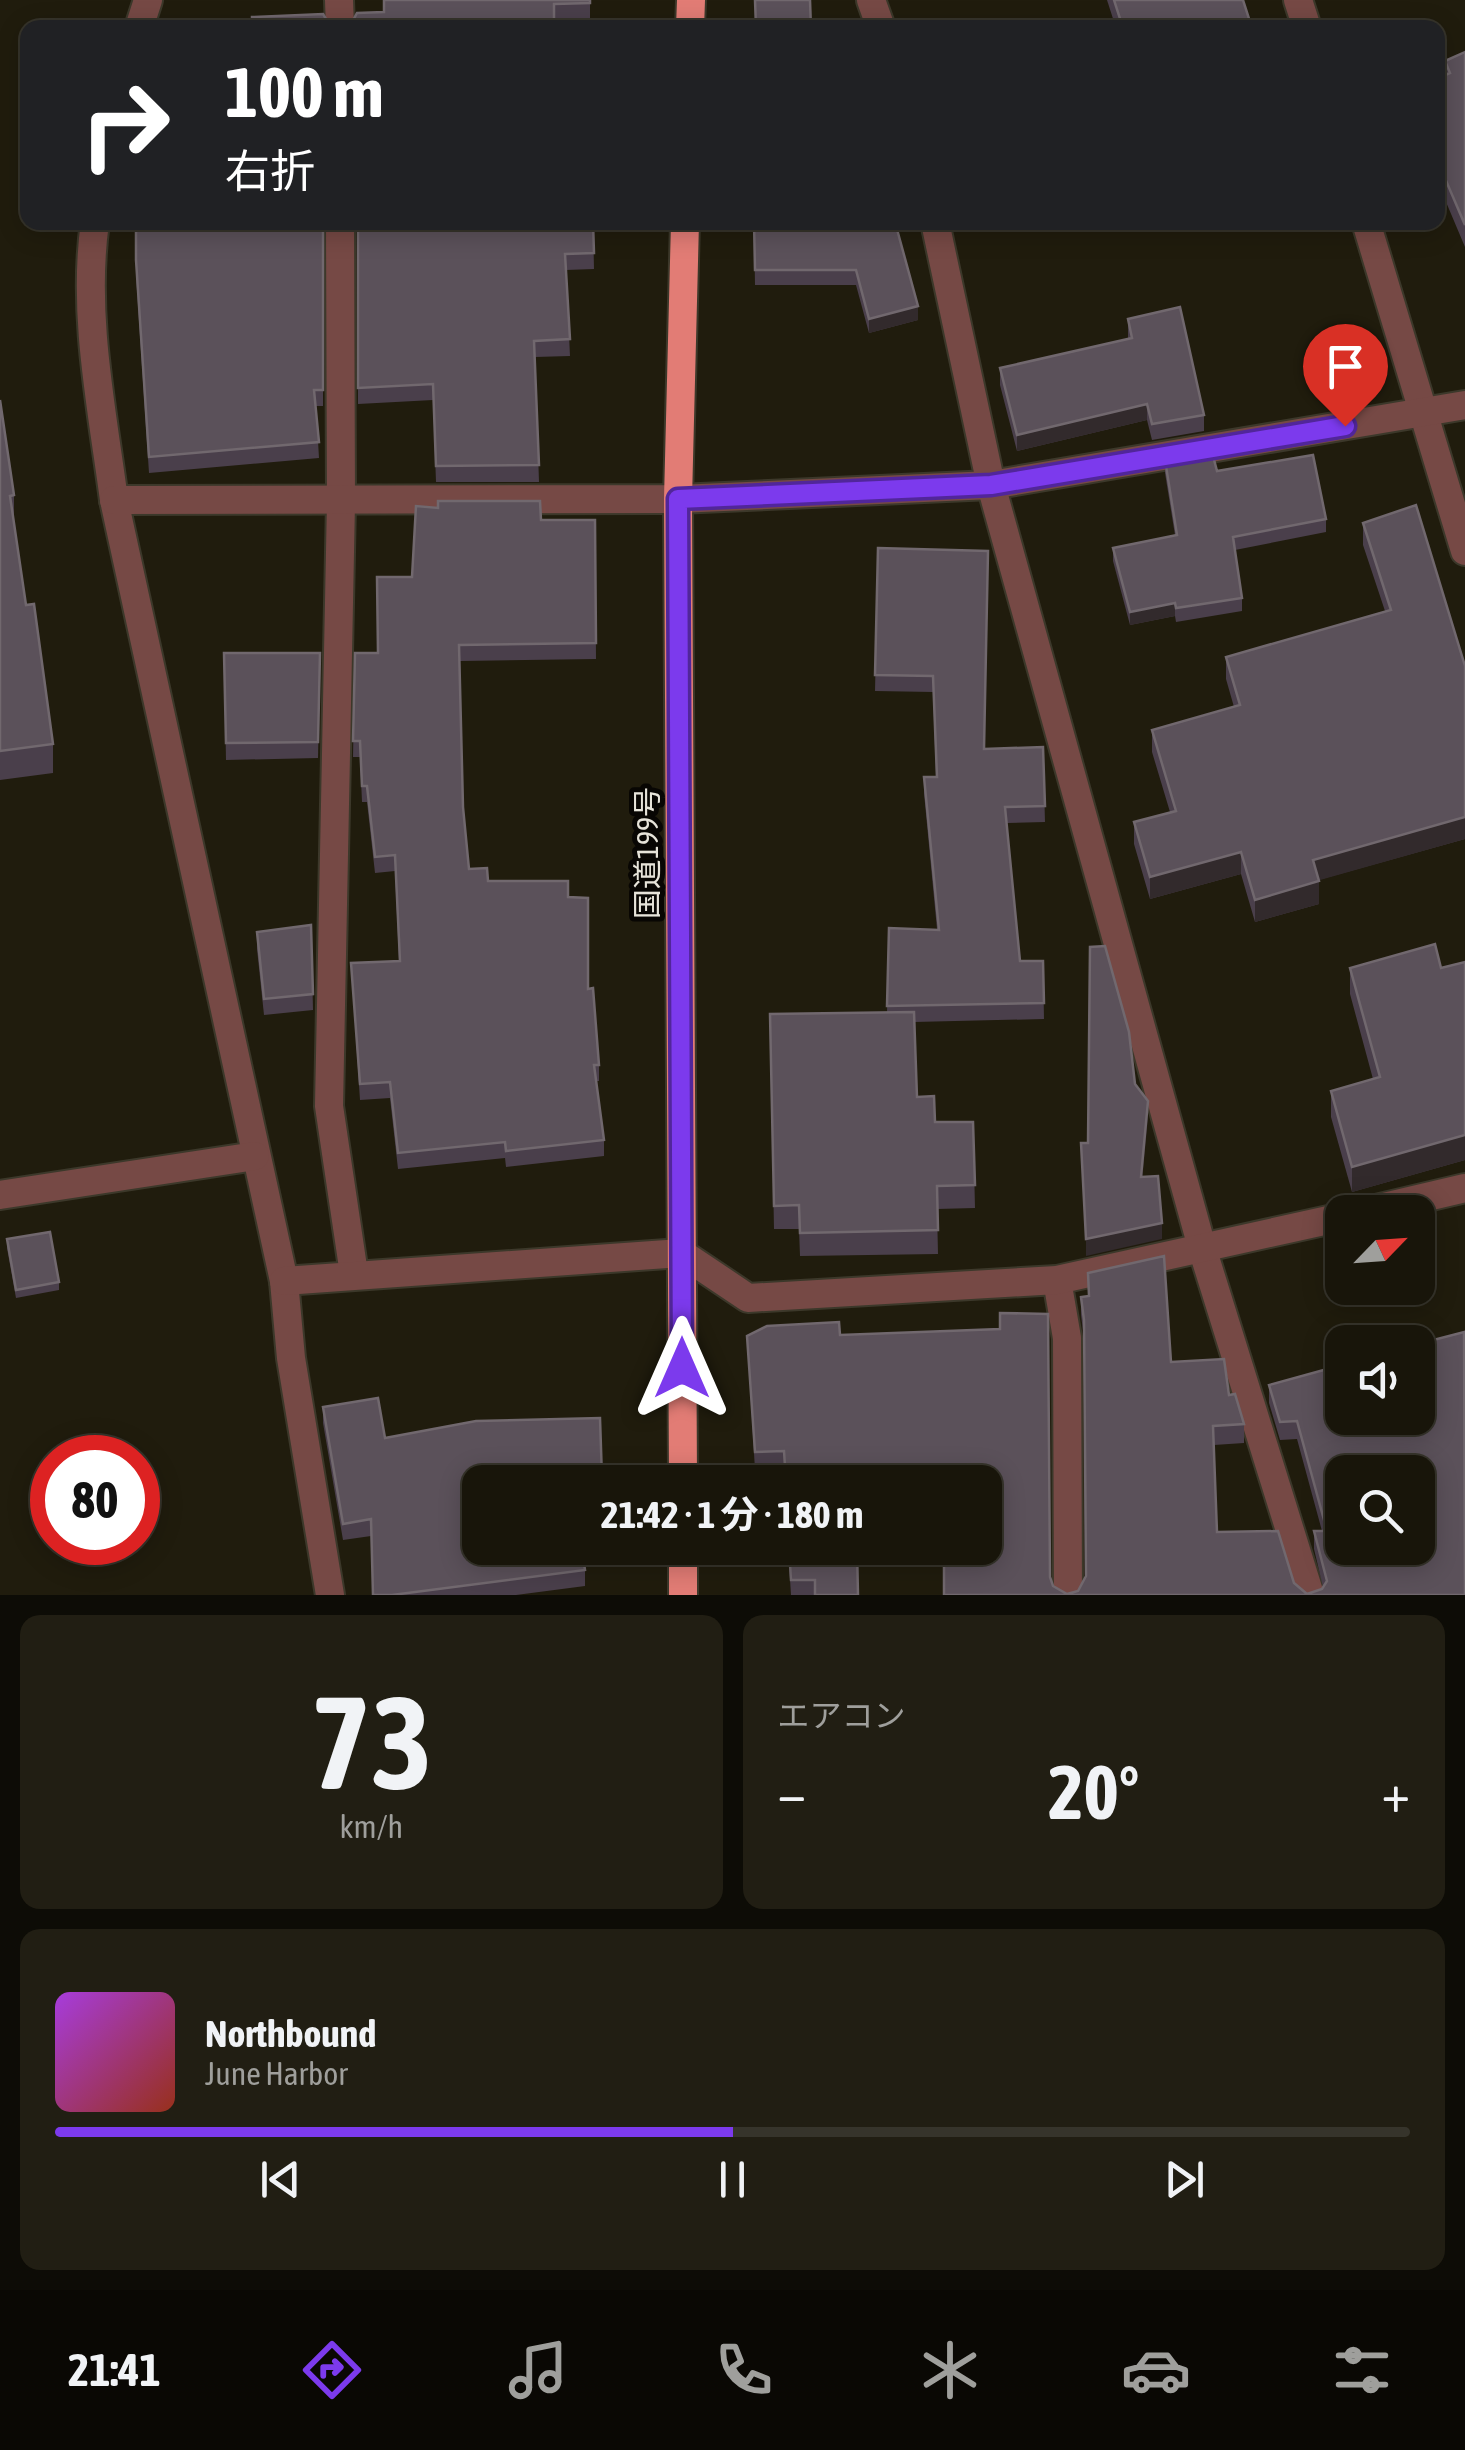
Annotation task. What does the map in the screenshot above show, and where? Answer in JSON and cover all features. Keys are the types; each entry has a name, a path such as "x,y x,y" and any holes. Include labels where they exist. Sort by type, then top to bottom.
{"highway":[{"name":"国道199号","path":"682,1465 678,499 685,230"},
{"path":"683,1565 684,1595"}],"street":[{"path":"94,230 90,259 97,375 114,500 284,1281 291,1358 330,1595"},
{"path":"340,230 340,502 329,1106 354,1274"},
{"path":"937,230 991,485 1203,1251 1310,1595"},
{"path":"1368,230 1465,551"},
{"path":"114,500 678,499 991,485 1465,405"},
{"path":"0,1195 255,1156"},
{"path":"1435,1195 1465,1188"},
{"path":"284,1281 681,1253 748,1298 1057,1280 1325,1222"},
{"path":"1057,1280 1066,1338 1068,1595"}],"building":[{"path":"384,0 590,0 554,4 554,20 353,20 357,13 384,12"},
{"path":"755,0 810,0 811,20 756,20"},
{"path":"1114,0 1243,0 1249,20 1120,20"},
{"path":"323,14 327,20 252,20"},
{"path":"1465,52 1465,225 1445,178 1445,75 1450,73 1445,61"},
{"path":"136,230 323,230 323,390 314,390 319,442 149,457"},
{"path":"358,230 593,230 594,253 565,254 570,339 534,341 539,465 436,466 433,384 358,388"},
{"path":"754,230 897,230 918,306 869,319 856,270 755,270"},
{"path":"1180,307 1204,415 1152,424 1147,404 1017,435 1000,368 1132,338 1128,319"},
{"path":"0,400 26,605 34,604 53,744 0,751"},
{"path":"1212,452 1217,471 1313,455 1326,519 1233,537 1242,598 1176,608 1175,603 1130,612 1113,548 1177,535 1165,460"},
{"path":"438,501 540,501 541,520 595,520 596,643 459,645 463,807 469,869 487,868 488,881 568,881 568,897 588,898 588,989 593,988 599,1065 594,1065 604,1140 506,1151 505,1142 398,1153 390,1082 360,1084 351,963 400,961 395,855 375,857 367,786 362,786 360,741 353,741 355,653 378,653 377,577 412,577 416,506 438,508"},
{"path":"1416,505 1465,666 1465,817 1313,860 1319,881 1255,900 1241,852 1150,877 1134,822 1176,811 1152,730 1240,705 1226,657 1391,610 1363,523"},
{"path":"878,548 988,551 984,749 1043,747 1045,806 1005,807 1020,961 1043,961 1044,1003 887,1006 889,928 939,930 924,777 937,777 933,676 875,675"},
{"path":"224,653 320,653 318,742 226,743"},
{"path":"311,925 313,994 264,999 257,932"},
{"path":"1435,944 1441,968 1465,962 1465,1135 1352,1167 1331,1091 1380,1077 1350,968"},
{"path":"1105,946 1129,1032 1135,1084 1148,1101 1141,1177 1158,1176 1162,1223 1086,1239 1081,1143 1088,1143 1090,947"},
{"path":"914,1012 917,1097 934,1096 935,1122 973,1122 975,1185 937,1186 938,1230 800,1233 799,1205 774,1206 770,1014"},
{"path":"50,1232 59,1282 16,1290 7,1239"},
{"path":"1164,1256 1171,1362 1224,1359 1229,1395 1235,1394 1244,1424 1213,1426 1217,1532 1278,1531 1294,1583 1307,1594 1322,1589 1327,1581 1314,1531 1325,1531 1325,1565 1435,1565 1435,1455 1325,1455 1325,1524 1297,1421 1280,1422 1269,1385 1325,1370 1325,1435 1435,1435 1435,1340 1464,1332 1465,1595 944,1595 944,1565 1002,1565 1002,1465 785,1465 784,1451 755,1452 747,1336 767,1326 839,1322 840,1335 1000,1329 1000,1313 1048,1314 1050,1577 1053,1586 1067,1594 1078,1591 1086,1576 1081,1297 1089,1296 1088,1273"},
{"path":"378,1398 385,1438 476,1421 600,1418 602,1465 462,1465 462,1565 584,1565 585,1570 373,1595 371,1519 343,1524 323,1407"},
{"path":"790,1565 857,1565 858,1595 815,1595 815,1580 791,1580"}],"route":[{"path":"682,1368 678,499 991,485 1345,426"}]}
